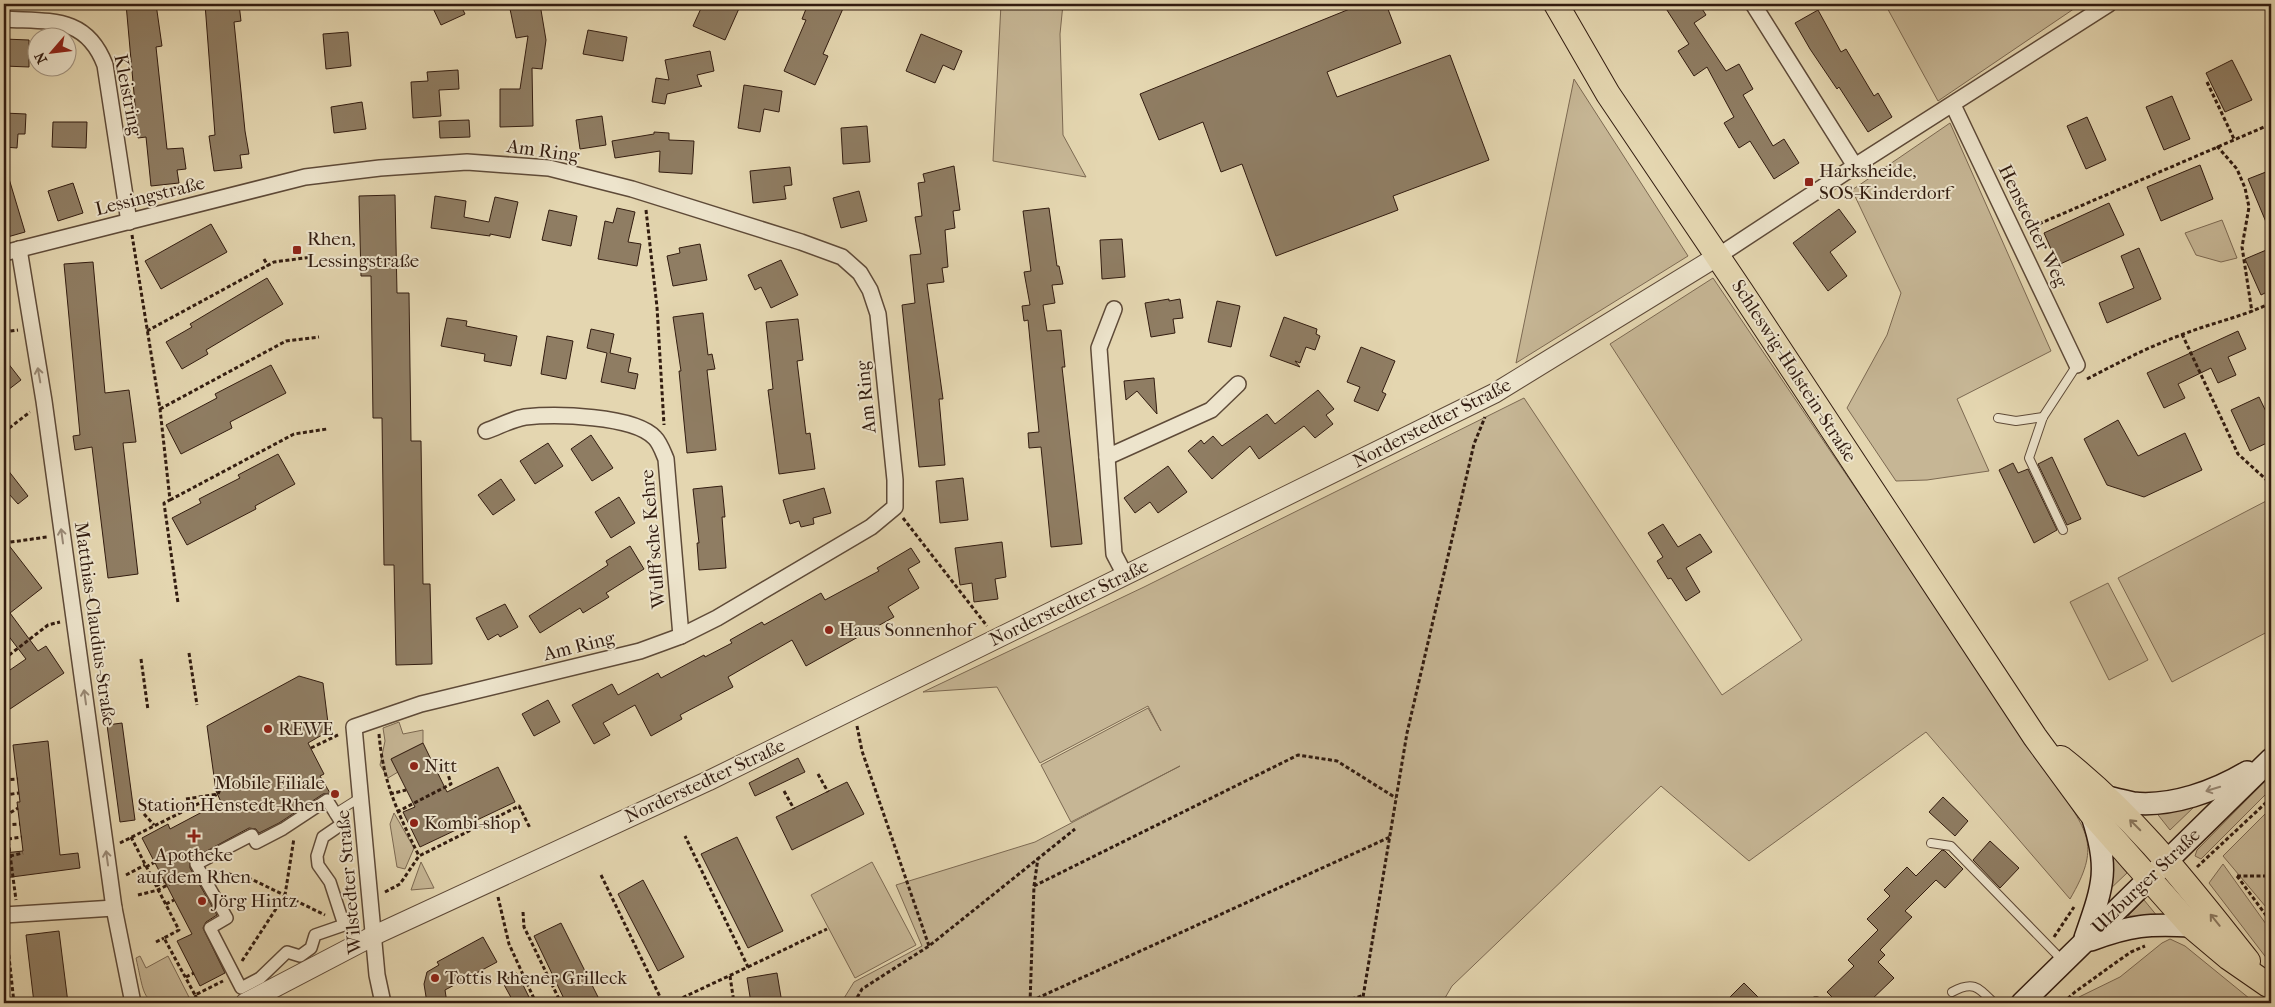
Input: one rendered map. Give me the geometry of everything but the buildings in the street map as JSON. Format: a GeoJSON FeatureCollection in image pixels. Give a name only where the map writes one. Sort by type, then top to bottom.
{"type":"FeatureCollection","features":[{"type":"Feature","properties":{"kind":"main road","name":"Schleswig-Holstein-Straße"},"geometry":{"type":"LineString","coordinates":[[1556,4],[1608,94],[1718,256],[2035,737],[2098,804],[2168,861],[2269,987]]}},
{"type":"Feature","properties":{"kind":"main road"},"geometry":{"type":"LineString","coordinates":[[2083,943],[2099,898],[2104,866],[2098,804],[2163,801],[2188,797],[2222,786],[2271,759]]}},
{"type":"Feature","properties":{"kind":"main road","name":"Ulzburger Straße"},"geometry":{"type":"LineString","coordinates":[[2022,1003],[2150,880],[2271,759]]}},
{"type":"Feature","properties":{"kind":"main road","name":"Schleswig-Holstein-Straße"},"geometry":{"type":"LineString","coordinates":[[2098,804],[2150,880],[2190,926],[2269,987]]}},
{"type":"Feature","properties":{"kind":"main road"},"geometry":{"type":"LineString","coordinates":[[2083,943],[2119,930],[2141,926],[2190,926]]}},
{"type":"Feature","properties":{"kind":"street"},"geometry":{"type":"LineString","coordinates":[[1753,4],[1855,166]]}},
{"type":"Feature","properties":{"kind":"street"},"geometry":{"type":"LineString","coordinates":[[1718,256],[2109,4]]}},
{"type":"Feature","properties":{"kind":"street","name":"Kleistring"},"geometry":{"type":"LineString","coordinates":[[4,19],[60,23],[74,26],[98,48],[105,65],[129,222]]}},
{"type":"Feature","properties":{"kind":"street","name":"Henstedter Weg"},"geometry":{"type":"LineString","coordinates":[[1953,105],[2077,365]]}},
{"type":"Feature","properties":{"kind":"street","name":"Am Ring"},"geometry":{"type":"LineString","coordinates":[[305,177],[380,168],[467,162],[549,168],[645,194],[801,242],[842,257],[860,273],[870,290],[878,314],[895,480],[895,507],[871,527],[717,618],[681,636],[640,651],[422,704],[354,727]]}},
{"type":"Feature","properties":{"kind":"street","name":"Lessingstraße"},"geometry":{"type":"LineString","coordinates":[[11,251],[305,177]]}},
{"type":"Feature","properties":{"kind":"street","name":"Matthias-Claudius-Straße"},"geometry":{"type":"LineString","coordinates":[[11,251],[44,401],[114,907],[133,1003]]}},
{"type":"Feature","properties":{"kind":"street","name":"Norderstedter Straße"},"geometry":{"type":"LineString","coordinates":[[244,1003],[264,985],[375,936],[708,781],[1495,393],[1718,256]]}},
{"type":"Feature","properties":{"kind":"street"},"geometry":{"type":"LineString","coordinates":[[1114,309],[1099,348],[1114,554],[1125,575]]}},
{"type":"Feature","properties":{"kind":"street"},"geometry":{"type":"LineString","coordinates":[[1107,457],[1210,410],[1238,384]]}},
{"type":"Feature","properties":{"kind":"street","name":"Wulff'sche Kehre"},"geometry":{"type":"LineString","coordinates":[[486,431],[524,417],[576,416],[619,421],[642,429],[655,438],[666,458],[681,636]]}},
{"type":"Feature","properties":{"kind":"street","name":"Wilstedter Straße"},"geometry":{"type":"LineString","coordinates":[[354,727],[375,936],[377,975],[383,1003]]}},
{"type":"Feature","properties":{"kind":"street"},"geometry":{"type":"LineString","coordinates":[[327,800],[342,824],[323,837],[317,856],[318,865],[330,882],[344,926],[316,934],[311,948],[300,956],[287,952],[264,985],[241,988],[210,928],[227,918],[199,869],[196,864],[252,835],[256,843],[283,829],[327,800]]}},
{"type":"Feature","properties":{"kind":"street"},"geometry":{"type":"LineString","coordinates":[[9,915],[114,907]]}},
{"type":"Feature","properties":{"kind":"lane"},"geometry":{"type":"LineString","coordinates":[[2063,530],[2029,458],[2043,417],[2077,365]]}},
{"type":"Feature","properties":{"kind":"lane"},"geometry":{"type":"LineString","coordinates":[[1998,418],[2016,420],[2043,417]]}},
{"type":"Feature","properties":{"kind":"lane"},"geometry":{"type":"LineString","coordinates":[[334,814],[361,797]]}},
{"type":"Feature","properties":{"kind":"lane"},"geometry":{"type":"LineString","coordinates":[[1931,843],[1951,846],[2064,962]]}},
{"type":"Feature","properties":{"kind":"lane"},"geometry":{"type":"LineString","coordinates":[[1952,992],[1962,986],[1971,985],[1979,988],[1994,1003]]}},
{"type":"Feature","properties":{"kind":"path"},"geometry":{"type":"LineString","coordinates":[[2206,82],[2234,139]]}},
{"type":"Feature","properties":{"kind":"path"},"geometry":{"type":"LineString","coordinates":[[2015,234],[2271,124]]}},
{"type":"Feature","properties":{"kind":"path"},"geometry":{"type":"LineString","coordinates":[[2217,146],[2236,169],[2244,188],[2248,207],[2242,247],[2252,312]]}},
{"type":"Feature","properties":{"kind":"path"},"geometry":{"type":"LineString","coordinates":[[645,194],[657,307],[666,458]]}},
{"type":"Feature","properties":{"kind":"path"},"geometry":{"type":"LineString","coordinates":[[129,222],[160,410],[170,500]]}},
{"type":"Feature","properties":{"kind":"path"},"geometry":{"type":"LineString","coordinates":[[147,331],[274,262],[312,257]]}},
{"type":"Feature","properties":{"kind":"path"},"geometry":{"type":"LineString","coordinates":[[264,259],[268,266]]}},
{"type":"Feature","properties":{"kind":"path"},"geometry":{"type":"LineString","coordinates":[[2084,380],[2132,355],[2182,334],[2252,312],[2271,303]]}},
{"type":"Feature","properties":{"kind":"path"},"geometry":{"type":"LineString","coordinates":[[2182,334],[2238,454],[2271,484]]}},
{"type":"Feature","properties":{"kind":"path"},"geometry":{"type":"LineString","coordinates":[[160,410],[286,341],[319,337]]}},
{"type":"Feature","properties":{"kind":"path"},"geometry":{"type":"LineString","coordinates":[[1362,1003],[1407,733],[1474,444],[1495,393]]}},
{"type":"Feature","properties":{"kind":"path"},"geometry":{"type":"LineString","coordinates":[[4,432],[44,401]]}},
{"type":"Feature","properties":{"kind":"path"},"geometry":{"type":"LineString","coordinates":[[178,603],[164,504],[294,434],[327,429]]}},
{"type":"Feature","properties":{"kind":"path"},"geometry":{"type":"LineString","coordinates":[[895,507],[996,638]]}},
{"type":"Feature","properties":{"kind":"path"},"geometry":{"type":"LineString","coordinates":[[4,543],[62,535]]}},
{"type":"Feature","properties":{"kind":"path"},"geometry":{"type":"LineString","coordinates":[[4,659],[48,624],[73,620]]}},
{"type":"Feature","properties":{"kind":"path"},"geometry":{"type":"LineString","coordinates":[[189,653],[197,705]]}},
{"type":"Feature","properties":{"kind":"path"},"geometry":{"type":"LineString","coordinates":[[141,659],[148,710]]}},
{"type":"Feature","properties":{"kind":"path"},"geometry":{"type":"LineString","coordinates":[[853,709],[862,751],[929,946]]}},
{"type":"Feature","properties":{"kind":"path"},"geometry":{"type":"LineString","coordinates":[[377,719],[382,762],[390,794],[419,856]]}},
{"type":"Feature","properties":{"kind":"path"},"geometry":{"type":"LineString","coordinates":[[311,748],[354,727]]}},
{"type":"Feature","properties":{"kind":"path"},"geometry":{"type":"LineString","coordinates":[[1034,886],[1298,755],[1337,761],[1397,798]]}},
{"type":"Feature","properties":{"kind":"path"},"geometry":{"type":"LineString","coordinates":[[397,812],[408,808],[451,784],[444,761]]}},
{"type":"Feature","properties":{"kind":"path"},"geometry":{"type":"LineString","coordinates":[[818,774],[828,792]]}},
{"type":"Feature","properties":{"kind":"path"},"geometry":{"type":"LineString","coordinates":[[106,850],[218,794],[226,776]]}},
{"type":"Feature","properties":{"kind":"path"},"geometry":{"type":"LineString","coordinates":[[4,780],[18,780]]}},
{"type":"Feature","properties":{"kind":"path"},"geometry":{"type":"LineString","coordinates":[[390,794],[406,790]]}},
{"type":"Feature","properties":{"kind":"path"},"geometry":{"type":"LineString","coordinates":[[784,791],[794,809]]}},
{"type":"Feature","properties":{"kind":"path"},"geometry":{"type":"LineString","coordinates":[[4,795],[20,794]]}},
{"type":"Feature","properties":{"kind":"path"},"geometry":{"type":"LineString","coordinates":[[186,799],[218,794]]}},
{"type":"Feature","properties":{"kind":"path"},"geometry":{"type":"LineString","coordinates":[[2197,865],[2271,798]]}},
{"type":"Feature","properties":{"kind":"path"},"geometry":{"type":"LineString","coordinates":[[371,899],[400,884],[419,856],[519,806],[530,828]]}},
{"type":"Feature","properties":{"kind":"path"},"geometry":{"type":"LineString","coordinates":[[5,816],[18,808]]}},
{"type":"Feature","properties":{"kind":"path"},"geometry":{"type":"LineString","coordinates":[[4,809],[10,856],[9,915],[14,1003]]}},
{"type":"Feature","properties":{"kind":"path"},"geometry":{"type":"LineString","coordinates":[[144,814],[154,825]]}},
{"type":"Feature","properties":{"kind":"path"},"geometry":{"type":"LineString","coordinates":[[6,825],[20,824]]}},
{"type":"Feature","properties":{"kind":"path"},"geometry":{"type":"LineString","coordinates":[[854,1003],[862,989],[929,946],[1075,829]]}},
{"type":"Feature","properties":{"kind":"path"},"geometry":{"type":"LineString","coordinates":[[685,836],[748,967]]}},
{"type":"Feature","properties":{"kind":"path"},"geometry":{"type":"LineString","coordinates":[[8,839],[22,837]]}},
{"type":"Feature","properties":{"kind":"path"},"geometry":{"type":"LineString","coordinates":[[1038,858],[1034,886],[1031,1002],[1390,837]]}},
{"type":"Feature","properties":{"kind":"path"},"geometry":{"type":"LineString","coordinates":[[131,838],[157,888]]}},
{"type":"Feature","properties":{"kind":"path"},"geometry":{"type":"LineString","coordinates":[[10,856],[24,853]]}},
{"type":"Feature","properties":{"kind":"path"},"geometry":{"type":"LineString","coordinates":[[111,883],[155,862]]}},
{"type":"Feature","properties":{"kind":"path"},"geometry":{"type":"LineString","coordinates":[[199,869],[247,877],[332,918],[340,914]]}},
{"type":"Feature","properties":{"kind":"path"},"geometry":{"type":"LineString","coordinates":[[2271,871],[2267,876],[2237,876],[2271,922]]}},
{"type":"Feature","properties":{"kind":"path"},"geometry":{"type":"LineString","coordinates":[[601,875],[663,1003]]}},
{"type":"Feature","properties":{"kind":"path"},"geometry":{"type":"LineString","coordinates":[[157,888],[171,878]]}},
{"type":"Feature","properties":{"kind":"path"},"geometry":{"type":"LineString","coordinates":[[494,879],[509,944],[536,1003]]}},
{"type":"Feature","properties":{"kind":"path"},"geometry":{"type":"LineString","coordinates":[[138,895],[174,882]]}},
{"type":"Feature","properties":{"kind":"path"},"geometry":{"type":"LineString","coordinates":[[166,905],[174,900]]}},
{"type":"Feature","properties":{"kind":"path"},"geometry":{"type":"LineString","coordinates":[[523,912],[524,926],[541,958],[558,997]]}},
{"type":"Feature","properties":{"kind":"path"},"geometry":{"type":"LineString","coordinates":[[670,1003],[828,929]]}},
{"type":"Feature","properties":{"kind":"path"},"geometry":{"type":"LineString","coordinates":[[156,942],[164,938]]}},
{"type":"Feature","properties":{"kind":"path"},"geometry":{"type":"LineString","coordinates":[[186,977],[194,973]]}},
{"type":"Feature","properties":{"kind":"path"},"geometry":{"type":"LineString","coordinates":[[730,976],[735,1003],[751,1000]]}},
{"type":"Feature","properties":{"kind":"path"},"geometry":{"type":"LineString","coordinates":[[555,1003],[562,994]]}},
{"type":"Feature","properties":{"kind":"path"},"geometry":{"type":"LineString","coordinates":[[195,995],[199,1003]]}},
{"type":"Feature","properties":{"kind":"path"},"geometry":{"type":"LineString","coordinates":[[1339,1003],[1364,995]]}},
{"type":"Feature","properties":{"kind":"shaded area"},"geometry":{"type":"Polygon","coordinates":[[[1001,4],[1063,4],[1060,34],[1063,135],[1086,177],[993,161],[1001,4]]]}},
{"type":"Feature","properties":{"kind":"shaded area"},"geometry":{"type":"Polygon","coordinates":[[[1885,4],[2081,4],[1938,101],[1885,4]]]}},
{"type":"Feature","properties":{"kind":"shaded area"},"geometry":{"type":"Polygon","coordinates":[[[1574,79],[1688,256],[1516,363],[1574,79]]]}},
{"type":"Feature","properties":{"kind":"shaded area"},"geometry":{"type":"Polygon","coordinates":[[[1950,123],[2051,351],[1957,399],[1989,471],[1927,480],[1896,481],[1847,408],[1887,335],[1901,293],[1852,190],[1950,123]]]}},
{"type":"Feature","properties":{"kind":"shaded area"},"geometry":{"type":"Polygon","coordinates":[[[2222,220],[2237,258],[2221,262],[2196,255],[2185,233],[2222,220]]]}},
{"type":"Feature","properties":{"kind":"shaded area"},"geometry":{"type":"Polygon","coordinates":[[[1713,278],[2077,816],[2087,840],[2088,852],[2080,881],[2070,899],[1926,732],[1749,861],[1661,786],[1452,986],[1442,1003],[841,1003],[854,982],[922,946],[896,885],[1035,842],[1180,766],[1071,822],[1041,765],[1148,708],[1161,731],[1148,706],[1040,763],[997,687],[923,692],[1144,587],[1524,398],[1722,695],[1802,640],[1610,344],[1713,278]]]}},
{"type":"Feature","properties":{"kind":"shaded area"},"geometry":{"type":"Polygon","coordinates":[[[2270,499],[2271,630],[2172,682],[2118,578],[2270,499]]]}},
{"type":"Feature","properties":{"kind":"shaded area"},"geometry":{"type":"Polygon","coordinates":[[[2108,583],[2148,660],[2109,680],[2070,602],[2108,583]]]}},
{"type":"Feature","properties":{"kind":"shaded area"},"geometry":{"type":"Polygon","coordinates":[[[399,722],[403,734],[423,730],[423,743],[391,759],[398,772],[388,778],[380,765],[385,741],[383,728],[399,722]]]}},
{"type":"Feature","properties":{"kind":"shaded area"},"geometry":{"type":"Polygon","coordinates":[[[2271,775],[2271,789],[2201,859],[2195,856],[2197,850],[2271,775]]]}},
{"type":"Feature","properties":{"kind":"shaded area"},"geometry":{"type":"Polygon","coordinates":[[[2195,806],[2170,830],[2155,811],[2195,806]]]}},
{"type":"Feature","properties":{"kind":"shaded area"},"geometry":{"type":"Polygon","coordinates":[[[2271,808],[2271,913],[2223,856],[2271,808]]]}},
{"type":"Feature","properties":{"kind":"shaded area"},"geometry":{"type":"Polygon","coordinates":[[[394,813],[414,848],[405,869],[397,867],[390,824],[394,813]]]}},
{"type":"Feature","properties":{"kind":"shaded area"},"geometry":{"type":"Polygon","coordinates":[[[2109,852],[2127,873],[2108,891],[2109,852]]]}},
{"type":"Feature","properties":{"kind":"shaded area"},"geometry":{"type":"Polygon","coordinates":[[[421,862],[434,888],[411,890],[421,862]]]}},
{"type":"Feature","properties":{"kind":"shaded area"},"geometry":{"type":"Polygon","coordinates":[[[872,862],[916,945],[855,978],[811,895],[872,862]]]}},
{"type":"Feature","properties":{"kind":"shaded area"},"geometry":{"type":"Polygon","coordinates":[[[2223,864],[2271,931],[2271,964],[2209,883],[2223,864]]]}},
{"type":"Feature","properties":{"kind":"shaded area"},"geometry":{"type":"Polygon","coordinates":[[[2144,900],[2158,917],[2128,916],[2144,900]]]}},
{"type":"Feature","properties":{"kind":"shaded area"},"geometry":{"type":"Polygon","coordinates":[[[2170,939],[2185,946],[2255,1003],[2073,1003],[2079,997],[2120,977],[2162,943],[2170,939]]]}},
{"type":"Feature","properties":{"kind":"shaded area"},"geometry":{"type":"Polygon","coordinates":[[[140,956],[146,968],[168,956],[192,1003],[163,1003],[149,999],[142,986],[136,958],[140,956]]]}},
{"type":"Feature","properties":{"kind":"place","name":"Harksheide, SOS-Kinderdorf"},"geometry":{"type":"Point","coordinates":[1809,182]}},
{"type":"Feature","properties":{"kind":"place","name":"Rhen, Lessingstraße"},"geometry":{"type":"Point","coordinates":[297,250]}},
{"type":"Feature","properties":{"kind":"place","name":"Haus Sonnenhof"},"geometry":{"type":"Point","coordinates":[829,630]}},
{"type":"Feature","properties":{"kind":"place","name":"REWE"},"geometry":{"type":"Point","coordinates":[268,729]}},
{"type":"Feature","properties":{"kind":"place","name":"Nitt"},"geometry":{"type":"Point","coordinates":[414,766]}},
{"type":"Feature","properties":{"kind":"place","name":"Mobile Filiale Station Henstedt-Rhen"},"geometry":{"type":"Point","coordinates":[335,794]}},
{"type":"Feature","properties":{"kind":"place","name":"Kombi-shop"},"geometry":{"type":"Point","coordinates":[414,823]}},
{"type":"Feature","properties":{"kind":"place","name":"Apotheke auf dem Rhen"},"geometry":{"type":"Point","coordinates":[194,836]}},
{"type":"Feature","properties":{"kind":"place","name":"Jörg Hintz"},"geometry":{"type":"Point","coordinates":[202,901]}},
{"type":"Feature","properties":{"kind":"place","name":"Tottis Rhener Grilleck"},"geometry":{"type":"Point","coordinates":[435,978]}}]}
